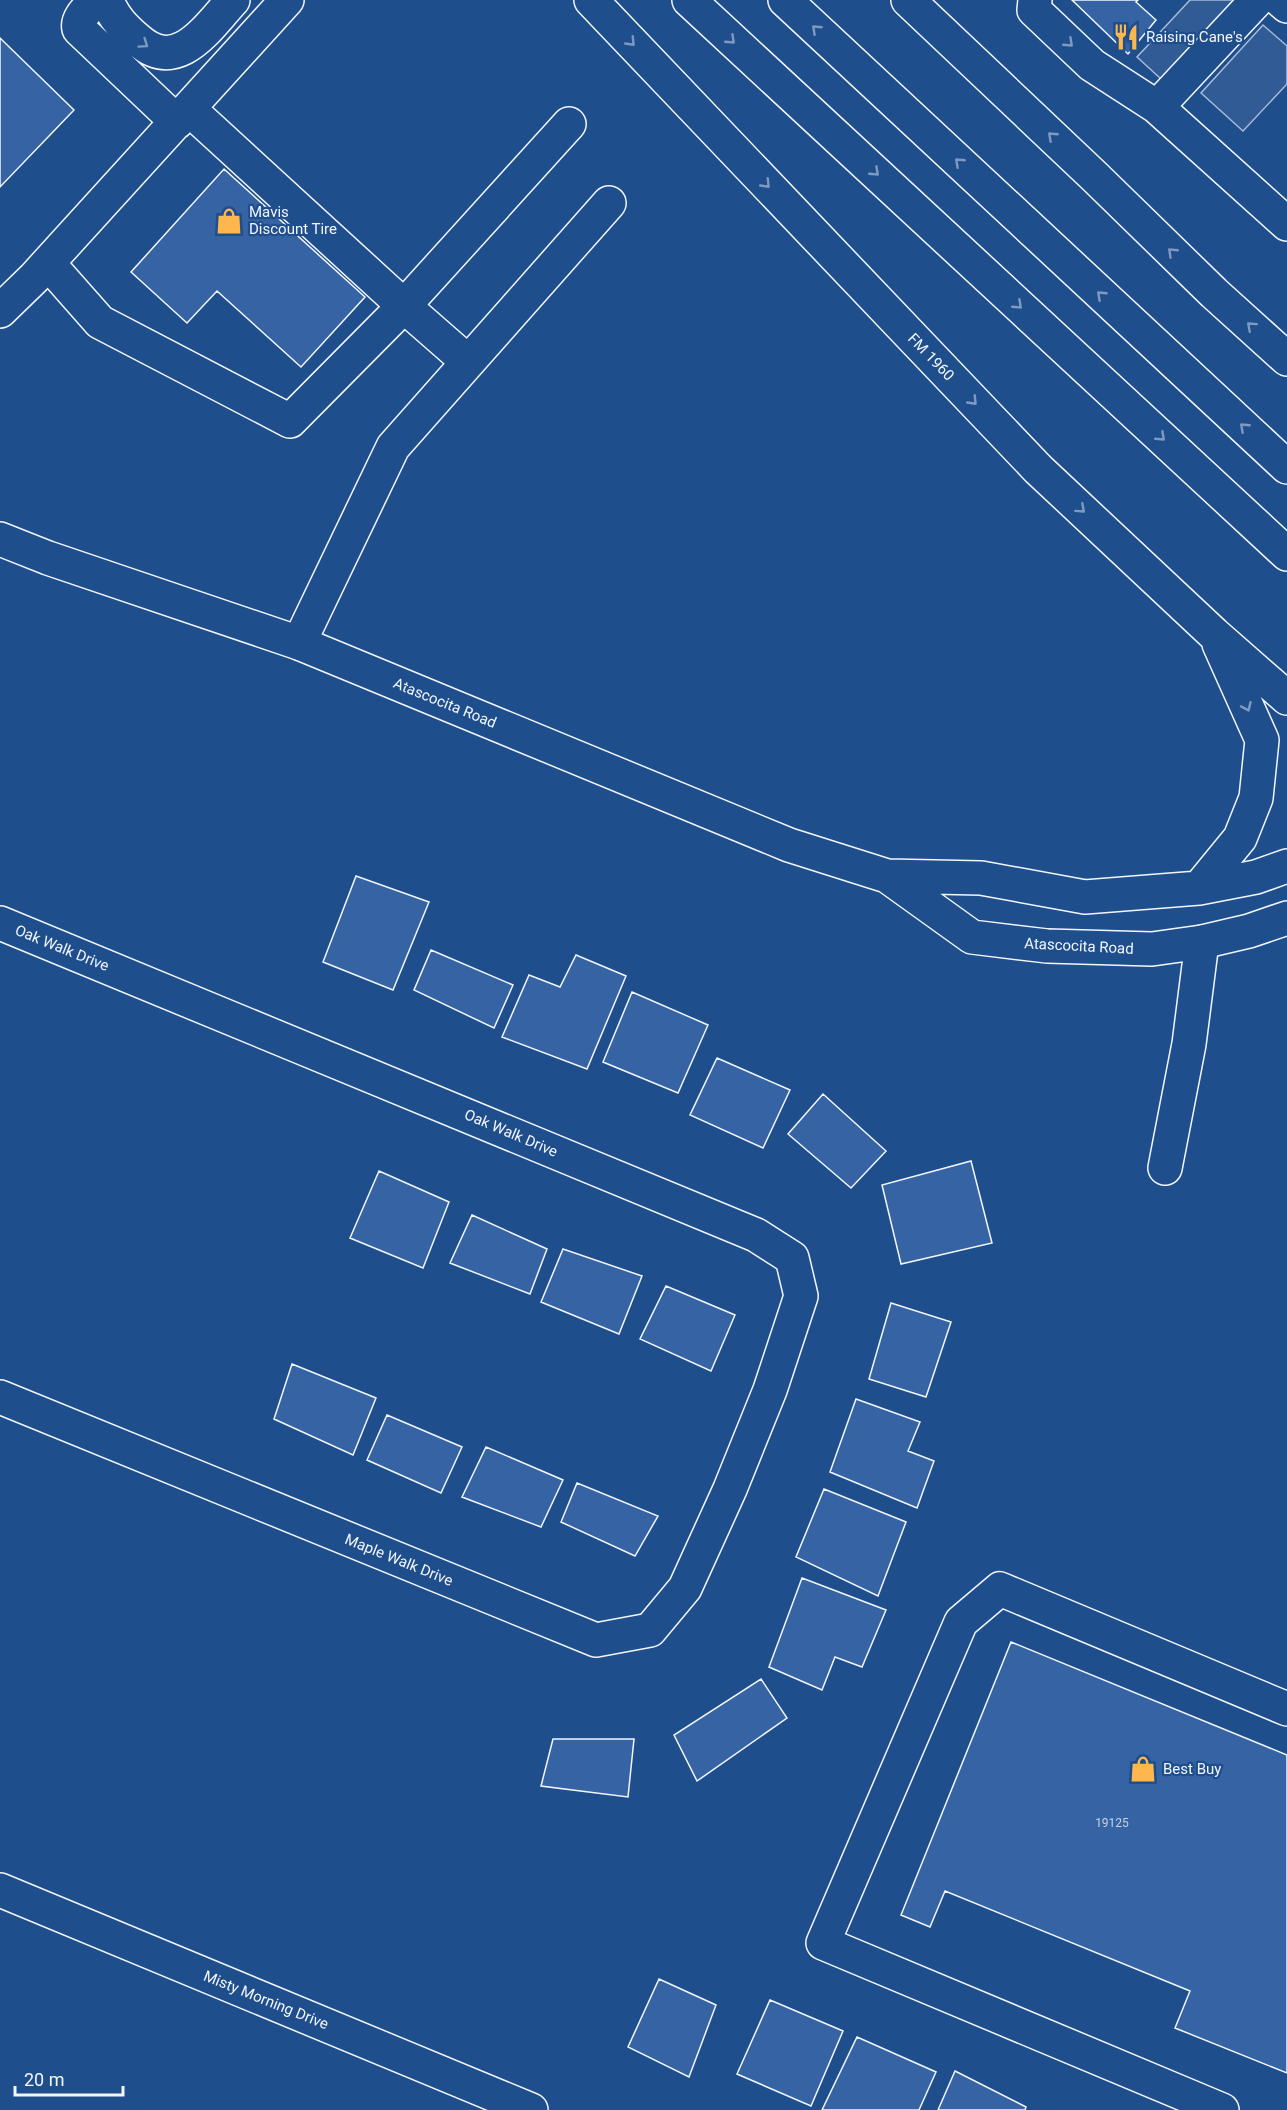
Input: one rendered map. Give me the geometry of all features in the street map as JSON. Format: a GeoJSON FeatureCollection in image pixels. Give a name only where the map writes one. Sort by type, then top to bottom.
{"type":"FeatureCollection","features":[{"type":"Feature","properties":{"kind":"main road"},"geometry":{"type":"LineString","coordinates":[[233,0],[197,39],[182,51],[164,54],[147,48],[118,21],[95,6],[77,24],[79,29],[183,115],[468,362]]}},
{"type":"Feature","properties":{"kind":"main road"},"geometry":{"type":"LineString","coordinates":[[0,311],[48,263],[287,0]]}},
{"type":"Feature","properties":{"kind":"main road","name":"FM 1960"},"geometry":{"type":"LineString","coordinates":[[591,0],[1038,469],[1214,634],[1287,698]]}},
{"type":"Feature","properties":{"kind":"main road"},"geometry":{"type":"LineString","coordinates":[[688,0],[1287,554]]}},
{"type":"Feature","properties":{"kind":"main road"},"geometry":{"type":"LineString","coordinates":[[784,0],[1287,467]]}},
{"type":"Feature","properties":{"kind":"main road"},"geometry":{"type":"LineString","coordinates":[[908,0],[1214,293],[1287,359]]}},
{"type":"Feature","properties":{"kind":"main road"},"geometry":{"type":"LineString","coordinates":[[1035,0],[1034,10],[1092,65],[1157,107],[1287,224]]}},
{"type":"Feature","properties":{"kind":"main road"},"geometry":{"type":"LineString","coordinates":[[1157,107],[1257,0]]}},
{"type":"Feature","properties":{"kind":"main road"},"geometry":{"type":"LineString","coordinates":[[1280,0],[1287,6]]}},
{"type":"Feature","properties":{"kind":"main road"},"geometry":{"type":"LineString","coordinates":[[48,263],[100,321],[290,421],[404,306],[569,124]]}},
{"type":"Feature","properties":{"kind":"main road"},"geometry":{"type":"LineString","coordinates":[[299,643],[393,447],[609,203]]}},
{"type":"Feature","properties":{"kind":"main road","name":"Atascocita Road"},"geometry":{"type":"LineString","coordinates":[[0,539],[48,558],[299,643],[789,845],[887,876],[981,878],[1085,897],[1199,888],[1256,877],[1287,866]]}},
{"type":"Feature","properties":{"kind":"main road"},"geometry":{"type":"LineString","coordinates":[[1199,888],[1240,838],[1256,798],[1262,740],[1214,634]]}},
{"type":"Feature","properties":{"kind":"main road","name":"Atascocita Road"},"geometry":{"type":"LineString","coordinates":[[887,876],[972,937],[1072,948],[1152,949],[1202,942],[1250,931],[1287,918]]}},
{"type":"Feature","properties":{"kind":"main road","name":"Oak Walk Drive"},"geometry":{"type":"LineString","coordinates":[[0,923],[756,1235],[792,1258],[801,1296],[770,1390],[730,1489]]}},
{"type":"Feature","properties":{"kind":"main road"},"geometry":{"type":"LineString","coordinates":[[1165,1168],[1189,1044],[1202,942]]}},
{"type":"Feature","properties":{"kind":"main road","name":"Maple Walk Drive"},"geometry":{"type":"LineString","coordinates":[[0,1396],[596,1640],[650,1630],[685,1588],[730,1489]]}},
{"type":"Feature","properties":{"kind":"main road"},"geometry":{"type":"LineString","coordinates":[[1222,2110],[823,1943],[961,1622],[1000,1589],[1287,1709]]}},
{"type":"Feature","properties":{"kind":"main road","name":"Misty Morning Drive"},"geometry":{"type":"LineString","coordinates":[[0,1890],[531,2110]]}},
{"type":"Feature","properties":{"kind":"shaded area"},"geometry":{"type":"Polygon","coordinates":[[[1190,0],[1234,0],[1161,79],[1137,57],[1190,0]]]}},
{"type":"Feature","properties":{"kind":"shaded area"},"geometry":{"type":"Polygon","coordinates":[[[1263,25],[1287,46],[1287,84],[1243,131],[1201,93],[1263,25]]]}},
{"type":"Feature","properties":{"kind":"building","name":"Raising Cane's"},"geometry":{"type":"Polygon","coordinates":[[[1072,0],[1138,0],[1136,2],[1156,20],[1128,54],[1072,0]]]}},
{"type":"Feature","properties":{"kind":"building"},"geometry":{"type":"Polygon","coordinates":[[[0,38],[74,110],[0,187],[0,38]]]}},
{"type":"Feature","properties":{"kind":"building","name":"Mavis Discount Tire"},"geometry":{"type":"Polygon","coordinates":[[[224,169],[365,297],[301,367],[217,291],[187,323],[131,272],[224,169]]]}},
{"type":"Feature","properties":{"kind":"building"},"geometry":{"type":"Polygon","coordinates":[[[356,876],[429,902],[393,990],[323,962],[356,876]]]}},
{"type":"Feature","properties":{"kind":"building"},"geometry":{"type":"Polygon","coordinates":[[[431,950],[513,985],[494,1028],[414,990],[431,950]]]}},
{"type":"Feature","properties":{"kind":"building"},"geometry":{"type":"Polygon","coordinates":[[[576,955],[626,976],[587,1069],[502,1037],[529,975],[560,987],[576,955]]]}},
{"type":"Feature","properties":{"kind":"building"},"geometry":{"type":"Polygon","coordinates":[[[632,992],[708,1025],[678,1093],[603,1062],[632,992]]]}},
{"type":"Feature","properties":{"kind":"building"},"geometry":{"type":"Polygon","coordinates":[[[717,1058],[790,1090],[763,1148],[690,1115],[717,1058]]]}},
{"type":"Feature","properties":{"kind":"building"},"geometry":{"type":"Polygon","coordinates":[[[823,1094],[886,1151],[851,1188],[788,1134],[823,1094]]]}},
{"type":"Feature","properties":{"kind":"building"},"geometry":{"type":"Polygon","coordinates":[[[971,1161],[992,1243],[901,1264],[882,1185],[971,1161]]]}},
{"type":"Feature","properties":{"kind":"building"},"geometry":{"type":"Polygon","coordinates":[[[379,1171],[449,1202],[423,1268],[350,1238],[379,1171]]]}},
{"type":"Feature","properties":{"kind":"building"},"geometry":{"type":"Polygon","coordinates":[[[472,1215],[547,1249],[530,1294],[450,1263],[472,1215]]]}},
{"type":"Feature","properties":{"kind":"building"},"geometry":{"type":"Polygon","coordinates":[[[563,1249],[642,1276],[619,1334],[541,1302],[563,1249]]]}},
{"type":"Feature","properties":{"kind":"building"},"geometry":{"type":"Polygon","coordinates":[[[666,1286],[735,1315],[711,1371],[640,1339],[666,1286]]]}},
{"type":"Feature","properties":{"kind":"building"},"geometry":{"type":"Polygon","coordinates":[[[891,1303],[951,1322],[926,1397],[869,1379],[891,1303]]]}},
{"type":"Feature","properties":{"kind":"building"},"geometry":{"type":"Polygon","coordinates":[[[292,1364],[376,1398],[353,1455],[274,1419],[292,1364]]]}},
{"type":"Feature","properties":{"kind":"building"},"geometry":{"type":"Polygon","coordinates":[[[856,1399],[920,1422],[908,1451],[934,1461],[917,1508],[830,1472],[856,1399]]]}},
{"type":"Feature","properties":{"kind":"building"},"geometry":{"type":"Polygon","coordinates":[[[387,1415],[462,1447],[441,1493],[367,1460],[387,1415]]]}},
{"type":"Feature","properties":{"kind":"building"},"geometry":{"type":"Polygon","coordinates":[[[486,1447],[563,1480],[541,1527],[462,1497],[486,1447]]]}},
{"type":"Feature","properties":{"kind":"building"},"geometry":{"type":"Polygon","coordinates":[[[577,1483],[658,1516],[635,1556],[561,1522],[577,1483]]]}},
{"type":"Feature","properties":{"kind":"building"},"geometry":{"type":"Polygon","coordinates":[[[824,1489],[906,1522],[878,1596],[796,1557],[824,1489]]]}},
{"type":"Feature","properties":{"kind":"building"},"geometry":{"type":"Polygon","coordinates":[[[802,1578],[886,1610],[862,1667],[835,1657],[822,1690],[769,1667],[802,1578]]]}},
{"type":"Feature","properties":{"kind":"building"},"geometry":{"type":"Polygon","coordinates":[[[1011,1642],[1287,1755],[1287,2073],[1175,2028],[1190,1991],[945,1891],[930,1927],[901,1915],[1011,1642]]]}},
{"type":"Feature","properties":{"kind":"building"},"geometry":{"type":"Polygon","coordinates":[[[761,1679],[787,1718],[697,1781],[674,1735],[761,1679]]]}},
{"type":"Feature","properties":{"kind":"building"},"geometry":{"type":"Polygon","coordinates":[[[553,1739],[634,1739],[628,1797],[541,1786],[553,1739]]]}},
{"type":"Feature","properties":{"kind":"building"},"geometry":{"type":"Polygon","coordinates":[[[659,1979],[716,2005],[689,2077],[628,2047],[659,1979]]]}},
{"type":"Feature","properties":{"kind":"building"},"geometry":{"type":"Polygon","coordinates":[[[770,2000],[843,2031],[811,2106],[737,2074],[770,2000]]]}},
{"type":"Feature","properties":{"kind":"building"},"geometry":{"type":"Polygon","coordinates":[[[857,2037],[936,2072],[919,2110],[822,2110],[857,2037]]]}},
{"type":"Feature","properties":{"kind":"building"},"geometry":{"type":"Polygon","coordinates":[[[955,2071],[1026,2107],[1025,2110],[938,2110],[955,2071]]]}},
{"type":"Feature","properties":{"kind":"place","name":"Raising Cane's"},"geometry":{"type":"Point","coordinates":[1126,37]}},
{"type":"Feature","properties":{"kind":"place","name":"Mavis Discount Tire"},"geometry":{"type":"Point","coordinates":[229,221]}},
{"type":"Feature","properties":{"kind":"place","name":"Best Buy"},"geometry":{"type":"Point","coordinates":[1143,1769]}}]}
